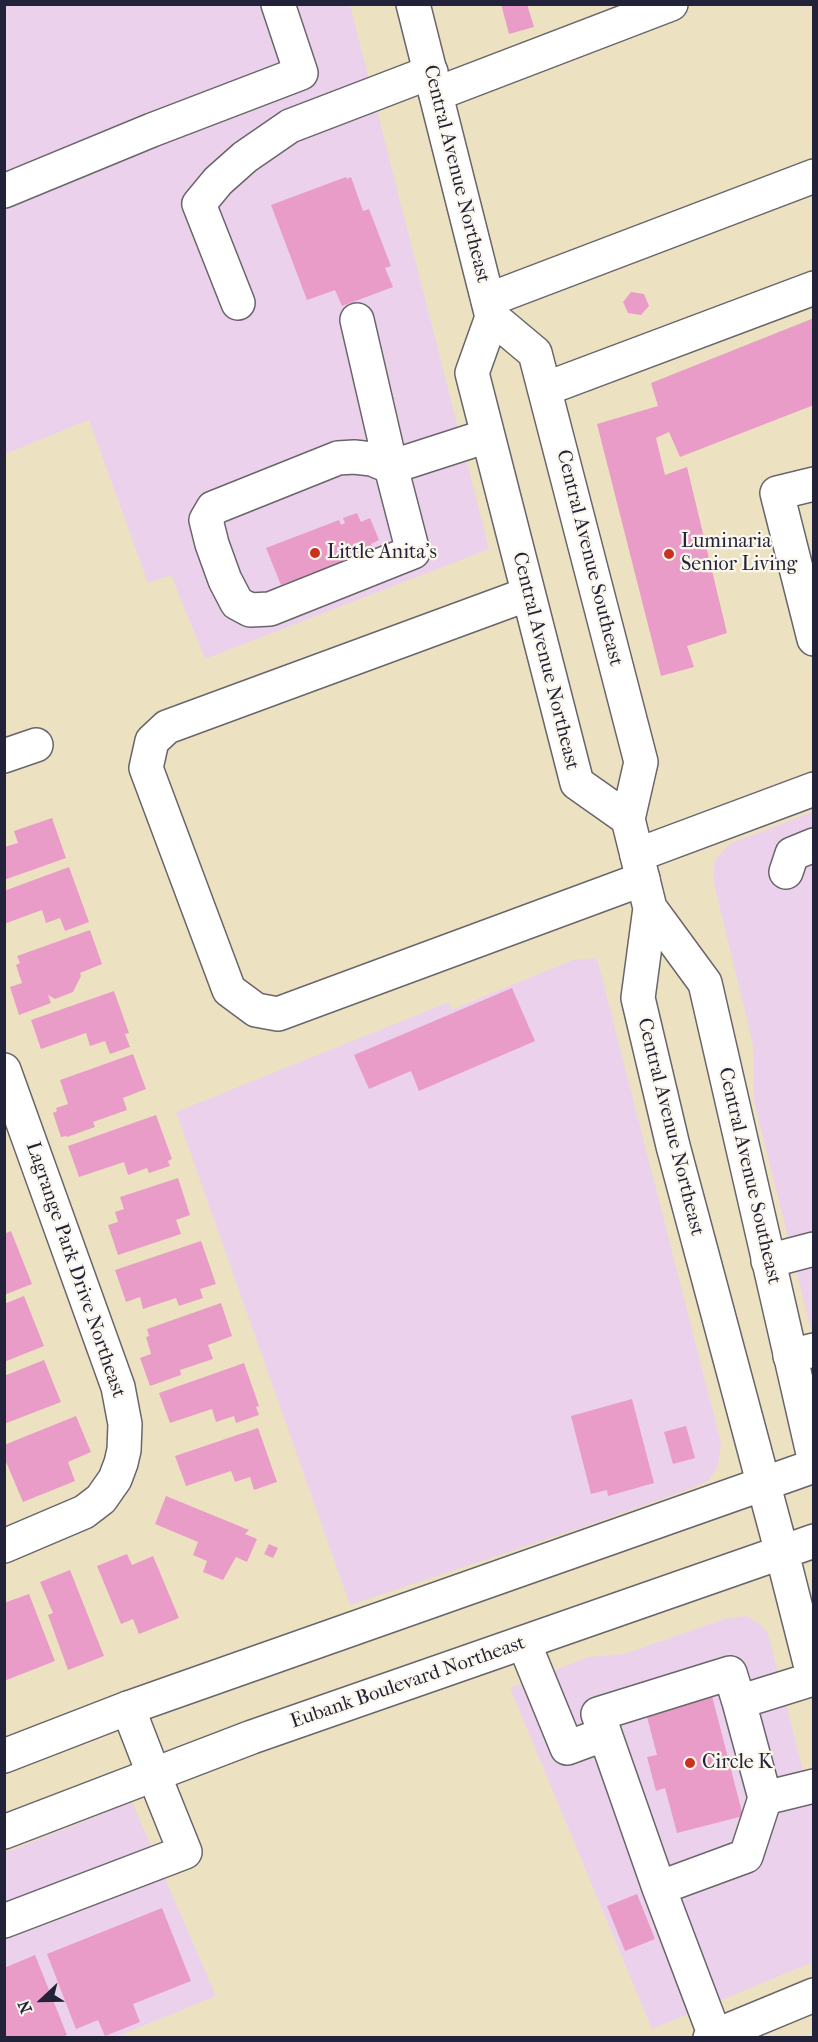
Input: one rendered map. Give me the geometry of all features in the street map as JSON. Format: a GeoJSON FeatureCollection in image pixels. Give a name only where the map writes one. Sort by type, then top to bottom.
{"type":"FeatureCollection","features":[{"type":"Feature","properties":{"kind":"main road"},"geometry":{"type":"LineString","coordinates":[[278,4],[313,117]]}},
{"type":"Feature","properties":{"kind":"main road","name":"Central Avenue Northeast"},"geometry":{"type":"LineString","coordinates":[[413,4],[490,309],[472,373],[487,436],[577,783],[628,819],[643,881],[638,998],[673,1146],[782,1553],[813,1679]]}},
{"type":"Feature","properties":{"kind":"main road"},"geometry":{"type":"LineString","coordinates":[[238,303],[199,204],[218,182],[245,157],[290,126],[313,117],[434,83],[671,4]]}},
{"type":"Feature","properties":{"kind":"main road"},"geometry":{"type":"LineString","coordinates":[[4,191],[152,130],[301,73]]}},
{"type":"Feature","properties":{"kind":"main road"},"geometry":{"type":"LineString","coordinates":[[490,309],[813,176]]}},
{"type":"Feature","properties":{"kind":"main road"},"geometry":{"type":"LineString","coordinates":[[545,390],[813,288]]}},
{"type":"Feature","properties":{"kind":"main road","name":"Central Avenue Southeast"},"geometry":{"type":"LineString","coordinates":[[490,309],[536,353],[641,762],[628,819]]}},
{"type":"Feature","properties":{"kind":"main road"},"geometry":{"type":"LineString","coordinates":[[357,320],[391,467],[414,552],[270,609],[250,610],[237,603],[225,580],[212,544],[206,520],[213,508],[338,459],[354,457],[372,459],[391,467],[487,436]]}},
{"type":"Feature","properties":{"kind":"main road"},"geometry":{"type":"LineString","coordinates":[[813,484],[777,493],[813,639]]}},
{"type":"Feature","properties":{"kind":"main road"},"geometry":{"type":"LineString","coordinates":[[528,594],[167,727],[152,741],[146,768],[229,990],[256,1010],[278,1014],[643,881],[813,789]]}},
{"type":"Feature","properties":{"kind":"main road"},"geometry":{"type":"LineString","coordinates":[[4,756],[36,745]]}},
{"type":"Feature","properties":{"kind":"main road"},"geometry":{"type":"LineString","coordinates":[[786,872],[792,854],[813,845]]}},
{"type":"Feature","properties":{"kind":"main road","name":"Central Avenue Southeast"},"geometry":{"type":"LineString","coordinates":[[643,881],[705,983],[768,1262],[802,1353],[813,1458]]}},
{"type":"Feature","properties":{"kind":"main road","name":"Lagrange Park Drive Northeast"},"geometry":{"type":"LineString","coordinates":[[4,1070],[123,1406],[125,1438],[118,1473],[101,1498],[84,1512],[4,1546]]}},
{"type":"Feature","properties":{"kind":"main road"},"geometry":{"type":"LineString","coordinates":[[768,1262],[813,1249]]}},
{"type":"Feature","properties":{"kind":"main road"},"geometry":{"type":"LineString","coordinates":[[4,1756],[128,1708],[813,1466]]}},
{"type":"Feature","properties":{"kind":"main road","name":"Eubank Boulevard Northeast"},"geometry":{"type":"LineString","coordinates":[[4,1832],[252,1737],[813,1541]]}},
{"type":"Feature","properties":{"kind":"main road"},"geometry":{"type":"LineString","coordinates":[[524,1642],[567,1748],[605,1734]]}},
{"type":"Feature","properties":{"kind":"main road"},"geometry":{"type":"LineString","coordinates":[[659,1888],[746,1856],[765,1798],[729,1673],[598,1714],[659,1888],[712,2037],[813,1995]]}},
{"type":"Feature","properties":{"kind":"main road"},"geometry":{"type":"LineString","coordinates":[[739,1702],[813,1679]]}},
{"type":"Feature","properties":{"kind":"main road"},"geometry":{"type":"LineString","coordinates":[[4,1921],[185,1852],[128,1708]]}},
{"type":"Feature","properties":{"kind":"main road"},"geometry":{"type":"LineString","coordinates":[[765,1798],[813,1786]]}},
{"type":"Feature","properties":{"kind":"shaded area"},"geometry":{"type":"Polygon","coordinates":[[[5,5],[350,5],[489,549],[205,659],[171,575],[148,583],[89,420],[5,454],[5,5]]]}},
{"type":"Feature","properties":{"kind":"shaded area"},"geometry":{"type":"Polygon","coordinates":[[[813,812],[813,1338],[754,1101],[753,1045],[713,879],[715,860],[729,844],[813,812]]]}},
{"type":"Feature","properties":{"kind":"shaded area"},"geometry":{"type":"Polygon","coordinates":[[[597,958],[721,1443],[718,1466],[709,1480],[690,1489],[350,1605],[176,1112],[449,1002],[451,1010],[573,960],[597,958]]]}},
{"type":"Feature","properties":{"kind":"shaded area"},"geometry":{"type":"Polygon","coordinates":[[[747,1616],[760,1624],[767,1632],[813,1811],[813,1962],[652,2029],[510,1688],[588,1657],[624,1654],[727,1618],[747,1616]]]}},
{"type":"Feature","properties":{"kind":"shaded area"},"geometry":{"type":"Polygon","coordinates":[[[132,1802],[216,1996],[116,2037],[5,2038],[5,1853],[132,1802]]]}},
{"type":"Feature","properties":{"kind":"building"},"geometry":{"type":"Polygon","coordinates":[[[501,4],[527,4],[534,27],[509,34],[501,4]]]}},
{"type":"Feature","properties":{"kind":"building"},"geometry":{"type":"Polygon","coordinates":[[[346,177],[347,179],[351,177],[363,211],[369,209],[391,266],[385,268],[393,287],[342,306],[335,290],[307,300],[271,205],[346,177]]]}},
{"type":"Feature","properties":{"kind":"building"},"geometry":{"type":"Polygon","coordinates":[[[631,292],[644,294],[649,306],[641,315],[628,313],[623,302],[631,292]]]}},
{"type":"Feature","properties":{"kind":"building","name":"Luminaria Senior Living"},"geometry":{"type":"Polygon","coordinates":[[[814,318],[814,405],[680,457],[669,432],[656,438],[665,475],[687,467],[727,633],[687,646],[694,667],[661,676],[597,424],[658,406],[651,383],[814,318]]]}},
{"type":"Feature","properties":{"kind":"building","name":"Little Anita's"},"geometry":{"type":"Polygon","coordinates":[[[357,513],[361,522],[370,518],[379,540],[371,544],[373,549],[349,558],[351,564],[325,574],[323,569],[281,585],[266,548],[339,520],[341,525],[345,523],[343,518],[357,513]]]}},
{"type":"Feature","properties":{"kind":"building"},"geometry":{"type":"Polygon","coordinates":[[[52,818],[66,858],[4,880],[4,847],[18,843],[14,831],[52,818]]]}},
{"type":"Feature","properties":{"kind":"building"},"geometry":{"type":"Polygon","coordinates":[[[69,867],[89,922],[65,931],[60,918],[46,923],[42,910],[4,924],[4,891],[69,867]]]}},
{"type":"Feature","properties":{"kind":"building"},"geometry":{"type":"Polygon","coordinates":[[[90,930],[102,964],[80,973],[81,976],[73,992],[55,999],[48,995],[51,1003],[19,1015],[10,987],[22,983],[16,965],[20,963],[17,956],[90,930]]]}},
{"type":"Feature","properties":{"kind":"building"},"geometry":{"type":"Polygon","coordinates":[[[512,988],[535,1041],[419,1091],[411,1071],[369,1089],[354,1055],[512,988]]]}},
{"type":"Feature","properties":{"kind":"building"},"geometry":{"type":"Polygon","coordinates":[[[114,991],[129,1033],[125,1034],[130,1047],[110,1054],[105,1041],[90,1046],[86,1033],[41,1049],[31,1020],[114,991]]]}},
{"type":"Feature","properties":{"kind":"building"},"geometry":{"type":"Polygon","coordinates":[[[133,1054],[146,1089],[123,1098],[127,1110],[93,1122],[95,1127],[61,1137],[53,1113],[57,1111],[56,1108],[68,1104],[60,1080],[133,1054]]]}},
{"type":"Feature","properties":{"kind":"building"},"geometry":{"type":"Polygon","coordinates":[[[156,1115],[172,1159],[168,1161],[170,1166],[149,1173],[147,1168],[128,1175],[124,1162],[79,1177],[68,1146],[156,1115]]]}},
{"type":"Feature","properties":{"kind":"building"},"geometry":{"type":"Polygon","coordinates":[[[178,1178],[190,1215],[176,1220],[181,1234],[118,1255],[108,1225],[118,1222],[115,1212],[124,1209],[120,1197],[178,1178]]]}},
{"type":"Feature","properties":{"kind":"building"},"geometry":{"type":"Polygon","coordinates":[[[11,1231],[32,1284],[4,1295],[4,1234],[11,1231]]]}},
{"type":"Feature","properties":{"kind":"building"},"geometry":{"type":"Polygon","coordinates":[[[201,1241],[216,1284],[200,1289],[203,1298],[179,1306],[176,1298],[143,1309],[140,1297],[126,1302],[115,1270],[201,1241]]]}},
{"type":"Feature","properties":{"kind":"building"},"geometry":{"type":"Polygon","coordinates":[[[24,1296],[44,1346],[4,1362],[4,1304],[24,1296]]]}},
{"type":"Feature","properties":{"kind":"building"},"geometry":{"type":"Polygon","coordinates":[[[221,1303],[232,1336],[208,1345],[213,1359],[180,1370],[181,1375],[150,1386],[140,1358],[151,1354],[146,1337],[149,1336],[147,1329],[221,1303]]]}},
{"type":"Feature","properties":{"kind":"building"},"geometry":{"type":"Polygon","coordinates":[[[44,1360],[61,1402],[4,1424],[4,1376],[44,1360]]]}},
{"type":"Feature","properties":{"kind":"building"},"geometry":{"type":"Polygon","coordinates":[[[244,1363],[259,1406],[256,1407],[259,1415],[236,1423],[234,1416],[216,1422],[212,1409],[170,1423],[159,1393],[244,1363]]]}},
{"type":"Feature","properties":{"kind":"building"},"geometry":{"type":"Polygon","coordinates":[[[632,1399],[654,1483],[608,1496],[607,1490],[591,1494],[571,1416],[632,1399]]]}},
{"type":"Feature","properties":{"kind":"building"},"geometry":{"type":"Polygon","coordinates":[[[76,1416],[91,1452],[68,1462],[75,1481],[23,1502],[4,1457],[4,1445],[76,1416]]]}},
{"type":"Feature","properties":{"kind":"building"},"geometry":{"type":"Polygon","coordinates":[[[686,1426],[695,1458],[673,1464],[664,1432],[686,1426]]]}},
{"type":"Feature","properties":{"kind":"building"},"geometry":{"type":"Polygon","coordinates":[[[258,1428],[277,1482],[254,1490],[250,1477],[235,1482],[231,1471],[186,1486],[175,1456],[258,1428]]]}},
{"type":"Feature","properties":{"kind":"building"},"geometry":{"type":"Polygon","coordinates":[[[166,1496],[249,1530],[245,1534],[257,1539],[247,1562],[236,1557],[223,1580],[203,1572],[207,1561],[193,1555],[198,1542],[155,1524],[166,1496]]]}},
{"type":"Feature","properties":{"kind":"building"},"geometry":{"type":"Polygon","coordinates":[[[269,1544],[278,1548],[273,1558],[264,1554],[269,1544]]]}},
{"type":"Feature","properties":{"kind":"building"},"geometry":{"type":"Polygon","coordinates":[[[127,1554],[132,1565],[153,1556],[179,1618],[139,1634],[133,1619],[121,1624],[97,1566],[127,1554]]]}},
{"type":"Feature","properties":{"kind":"building"},"geometry":{"type":"Polygon","coordinates":[[[70,1570],[104,1656],[68,1670],[48,1615],[53,1613],[40,1582],[70,1570]]]}},
{"type":"Feature","properties":{"kind":"building"},"geometry":{"type":"Polygon","coordinates":[[[29,1594],[55,1661],[4,1681],[4,1603],[29,1594]]]}},
{"type":"Feature","properties":{"kind":"building"},"geometry":{"type":"Polygon","coordinates":[[[711,1692],[743,1816],[677,1833],[665,1788],[656,1791],[647,1757],[657,1755],[645,1709],[711,1692]]]}},
{"type":"Feature","properties":{"kind":"building"},"geometry":{"type":"Polygon","coordinates":[[[637,1894],[655,1939],[625,1951],[607,1906],[637,1894]]]}},
{"type":"Feature","properties":{"kind":"building"},"geometry":{"type":"Polygon","coordinates":[[[162,1908],[191,1981],[133,2004],[140,2022],[105,2036],[98,2020],[76,2029],[47,1954],[162,1908]]]}},
{"type":"Feature","properties":{"kind":"building"},"geometry":{"type":"Polygon","coordinates":[[[35,1955],[67,2035],[60,2038],[4,2038],[4,1968],[35,1955]]]}},
{"type":"Feature","properties":{"kind":"place","name":"Little Anita's"},"geometry":{"type":"Point","coordinates":[315,553]}},
{"type":"Feature","properties":{"kind":"place","name":"Luminaria Senior Living"},"geometry":{"type":"Point","coordinates":[669,554]}},
{"type":"Feature","properties":{"kind":"place","name":"Circle K"},"geometry":{"type":"Point","coordinates":[690,1763]}}]}
